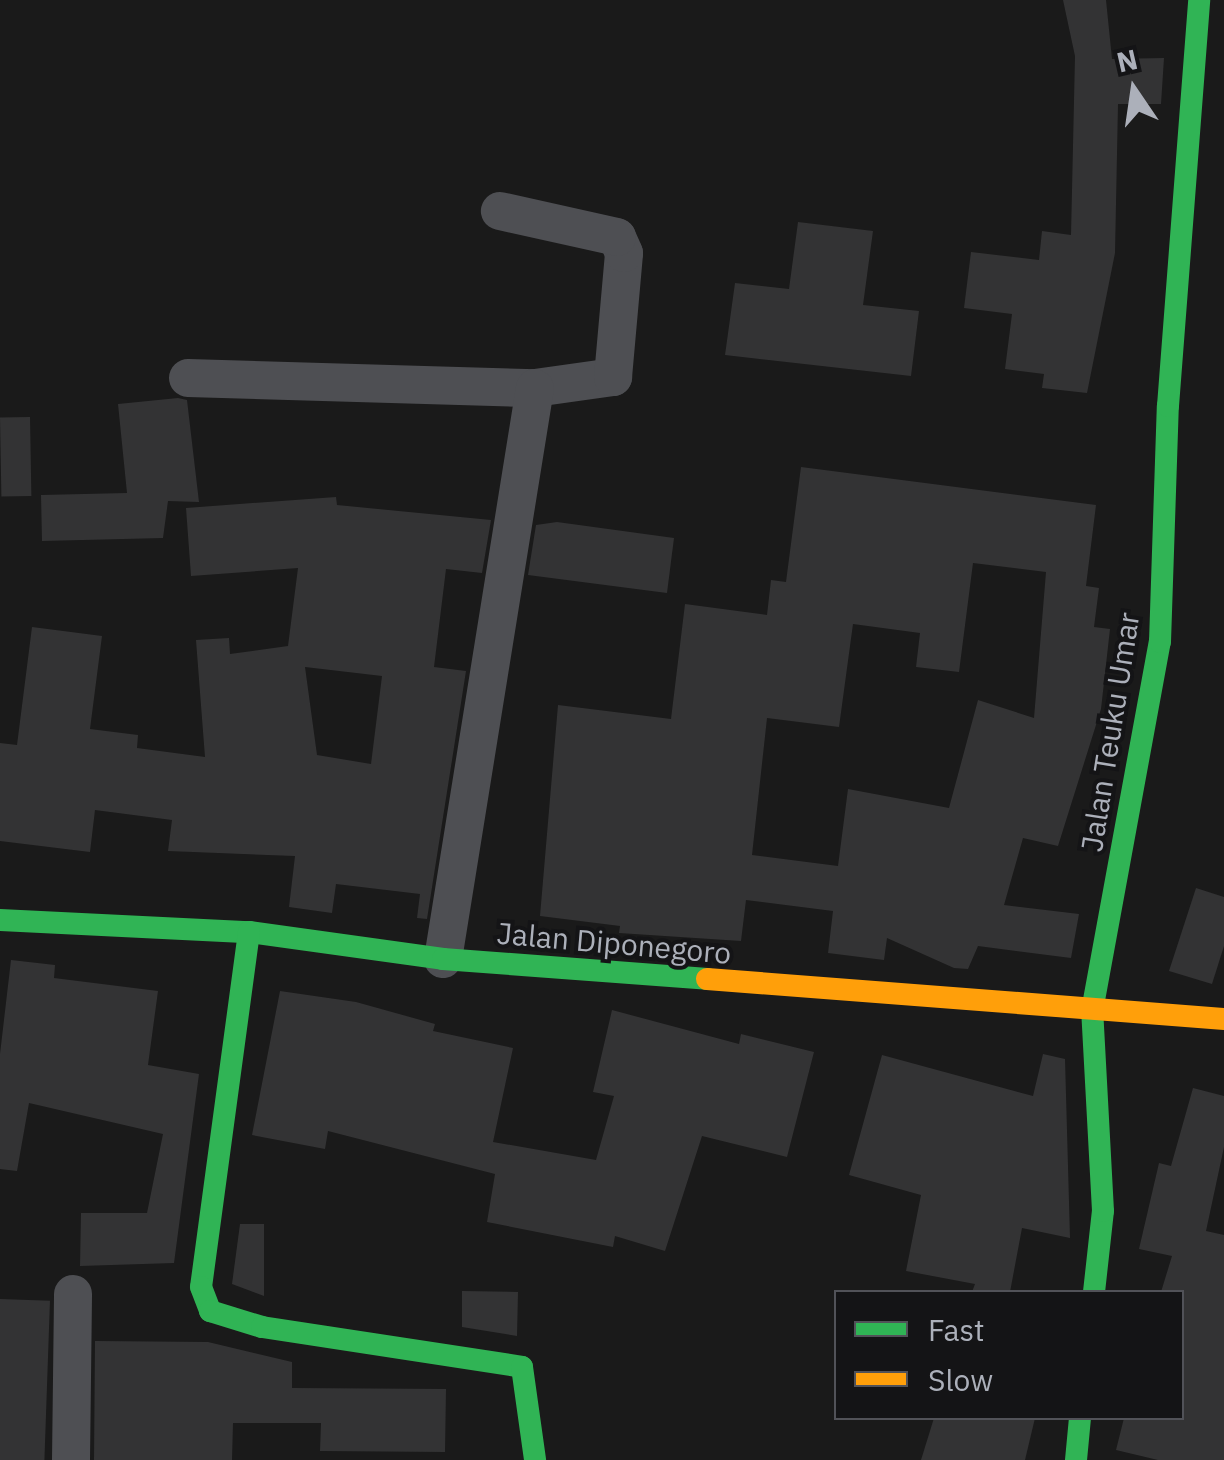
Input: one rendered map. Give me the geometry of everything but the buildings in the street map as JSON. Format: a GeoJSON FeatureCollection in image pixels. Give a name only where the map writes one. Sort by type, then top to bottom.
{"type":"FeatureCollection","features":[{"type":"Feature","properties":{"kind":"street","name":"Jalan Teuku Umar"},"geometry":{"type":"LineString","coordinates":[[1094,1290],[1102,1210],[1092,1010],[1160,642],[1168,406],[1200,0]]}},
{"type":"Feature","properties":{"kind":"street"},"geometry":{"type":"LineString","coordinates":[[188,378],[535,388],[613,377],[624,252],[617,237],[598,228],[500,212]]}},
{"type":"Feature","properties":{"kind":"street"},"geometry":{"type":"LineString","coordinates":[[443,959],[535,388]]}},
{"type":"Feature","properties":{"kind":"street","name":"Jalan Diponegoro"},"geometry":{"type":"LineString","coordinates":[[0,920],[249,932],[443,959],[1224,1019]]}},
{"type":"Feature","properties":{"kind":"street"},"geometry":{"type":"LineString","coordinates":[[249,932],[200,1287],[210,1311],[262,1327],[522,1367],[535,1460]]}},
{"type":"Feature","properties":{"kind":"street"},"geometry":{"type":"LineString","coordinates":[[70,1460],[73,1294]]}},
{"type":"Feature","properties":{"kind":"street"},"geometry":{"type":"LineString","coordinates":[[1076,1460],[1080,1420]]}},
{"type":"Feature","properties":{"kind":"traffic: fast"},"geometry":{"type":"LineString","coordinates":[[1094,1290],[1103,1211],[1092,1011],[1160,642],[1168,406],[1199,0]]}},
{"type":"Feature","properties":{"kind":"traffic: fast"},"geometry":{"type":"LineString","coordinates":[[0,920],[249,932],[443,959],[707,979]]}},
{"type":"Feature","properties":{"kind":"traffic: fast"},"geometry":{"type":"LineString","coordinates":[[249,932],[201,1287],[210,1311],[262,1327],[522,1367],[535,1460]]}},
{"type":"Feature","properties":{"kind":"traffic: fast"},"geometry":{"type":"LineString","coordinates":[[1076,1460],[1080,1420]]}},
{"type":"Feature","properties":{"kind":"traffic: slow"},"geometry":{"type":"LineString","coordinates":[[707,979],[1224,1019]]}}]}
